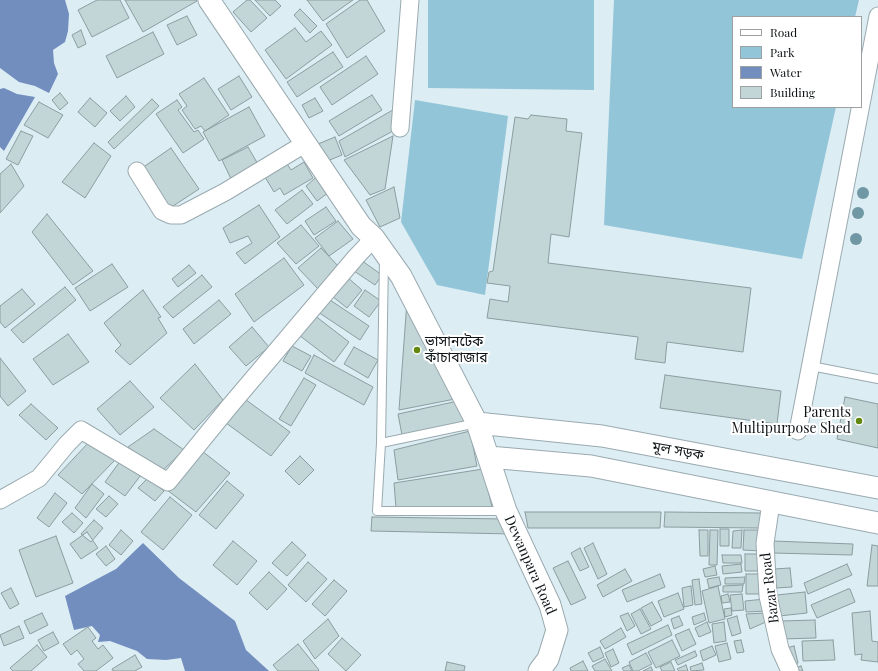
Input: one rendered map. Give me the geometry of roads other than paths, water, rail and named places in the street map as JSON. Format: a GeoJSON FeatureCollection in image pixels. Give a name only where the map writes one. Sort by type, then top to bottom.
{"type":"FeatureCollection","features":[{"type":"Feature","properties":{"kind":"street","name":"Dewanpara Road"},"geometry":{"type":"LineString","coordinates":[[209,0],[362,226],[379,245],[401,276],[474,424],[489,457],[506,511],[550,605],[557,630],[548,659],[539,671]]}},
{"type":"Feature","properties":{"kind":"street"},"geometry":{"type":"LineString","coordinates":[[400,128],[410,0]]}},
{"type":"Feature","properties":{"kind":"street"},"geometry":{"type":"LineString","coordinates":[[862,100],[878,16]]}},
{"type":"Feature","properties":{"kind":"street"},"geometry":{"type":"LineString","coordinates":[[798,431],[860,108]]}},
{"type":"Feature","properties":{"kind":"street"},"geometry":{"type":"LineString","coordinates":[[137,171],[162,211],[171,215],[181,215],[225,192],[306,143]]}},
{"type":"Feature","properties":{"kind":"street"},"geometry":{"type":"LineString","coordinates":[[0,500],[38,478],[81,430],[168,482],[234,401],[356,257],[379,245]]}},
{"type":"Feature","properties":{"kind":"street","name":"মূল সড়ক"},"geometry":{"type":"LineString","coordinates":[[474,424],[602,436],[878,488]]}},
{"type":"Feature","properties":{"kind":"street"},"geometry":{"type":"LineString","coordinates":[[489,457],[591,466],[771,503],[878,523]]}},
{"type":"Feature","properties":{"kind":"street","name":"Bazar Road"},"geometry":{"type":"LineString","coordinates":[[771,503],[765,543],[768,596],[780,649],[790,671]]}},
{"type":"Feature","properties":{"kind":"lane"},"geometry":{"type":"LineString","coordinates":[[379,245],[381,443],[474,424]]}},
{"type":"Feature","properties":{"kind":"lane"},"geometry":{"type":"LineString","coordinates":[[811,366],[878,380]]}},
{"type":"Feature","properties":{"kind":"lane"},"geometry":{"type":"LineString","coordinates":[[455,427],[381,443],[377,510],[506,511]]}},
{"type":"Feature","properties":{"kind":"water"},"geometry":{"type":"Polygon","coordinates":[[[0,0],[65,0],[69,14],[68,31],[65,42],[53,50],[54,63],[58,74],[49,93],[35,86],[19,82],[0,68],[0,0]]]}},
{"type":"Feature","properties":{"kind":"water"},"geometry":{"type":"Polygon","coordinates":[[[4,88],[17,94],[35,97],[4,151],[0,147],[0,89],[4,88]]]}},
{"type":"Feature","properties":{"kind":"water"},"geometry":{"type":"Polygon","coordinates":[[[143,543],[179,578],[235,621],[246,650],[269,671],[185,671],[181,658],[166,660],[147,659],[137,651],[110,641],[98,642],[100,635],[92,626],[74,630],[65,596],[116,569],[143,543]]]}},
{"type":"Feature","properties":{"kind":"place","name":"ভাসানটেক কাঁচাবাজার"},"geometry":{"type":"Point","coordinates":[417,350]}},
{"type":"Feature","properties":{"kind":"place","name":"Parents Multipurpose Shed"},"geometry":{"type":"Point","coordinates":[859,421]}}]}
